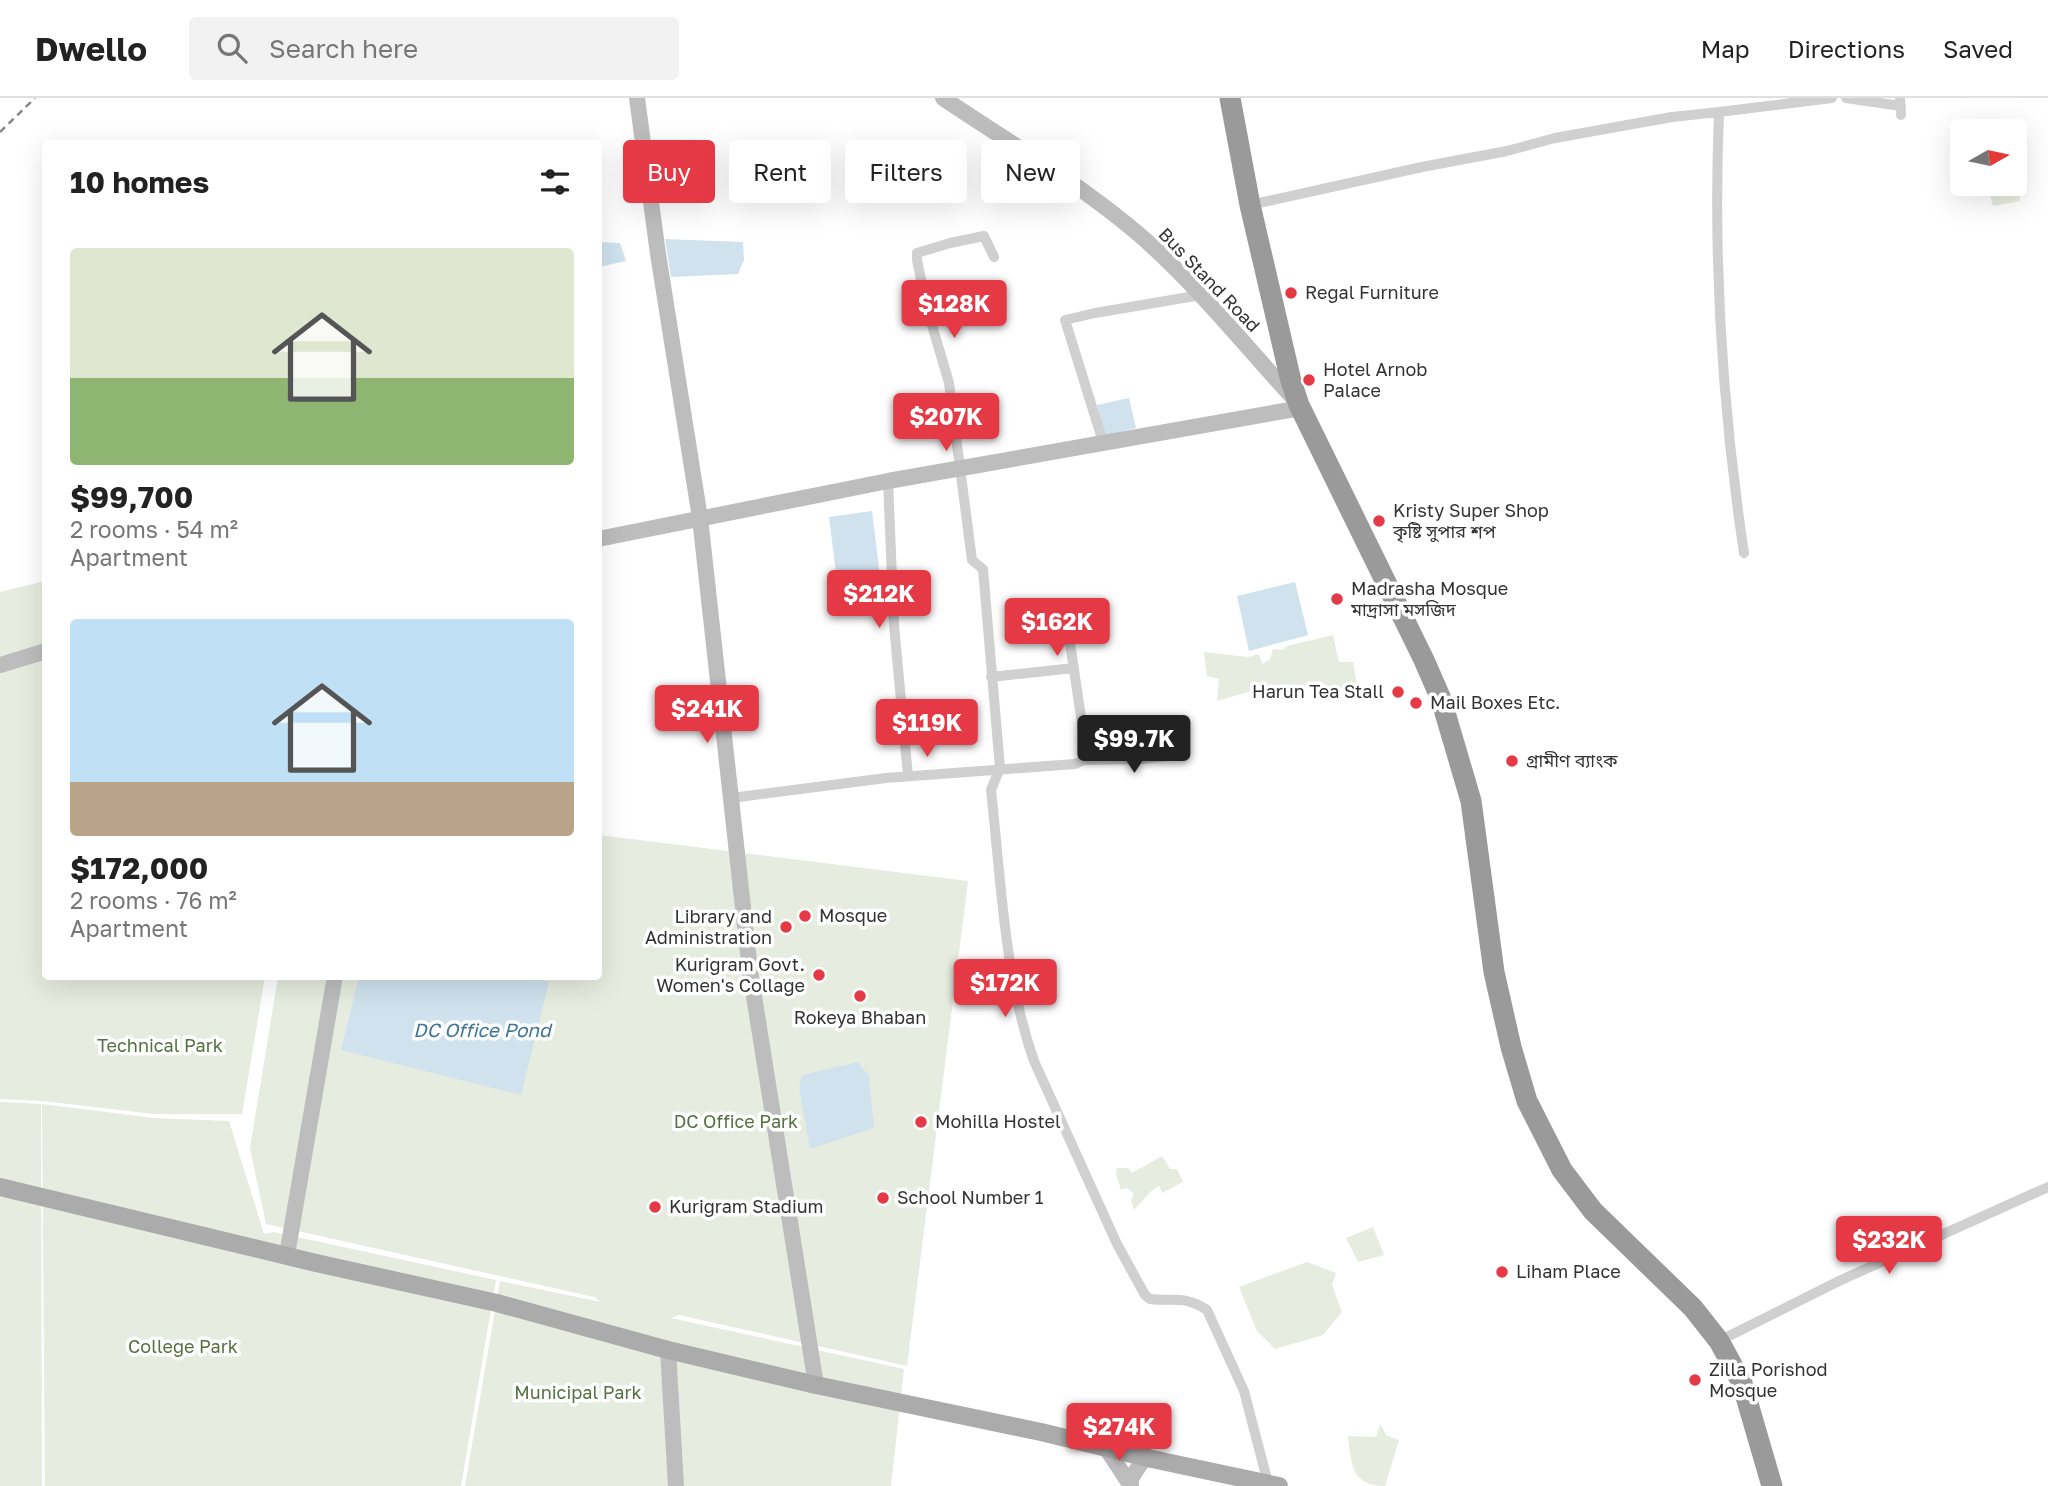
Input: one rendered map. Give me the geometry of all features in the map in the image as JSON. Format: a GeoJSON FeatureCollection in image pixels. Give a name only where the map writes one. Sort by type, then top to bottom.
{"type":"FeatureCollection","features":[{"type":"Feature","properties":{"kind":"highway"},"geometry":{"type":"LineString","coordinates":[[1230,98],[1250,205],[1291,381],[1300,407],[1441,699],[1471,801],[1494,972],[1511,1047],[1527,1101],[1562,1170],[1593,1211],[1693,1308],[1718,1341],[1742,1383],[1772,1486]]}},
{"type":"Feature","properties":{"kind":"main road"},"geometry":{"type":"LineString","coordinates":[[0,1186],[497,1303],[668,1350],[816,1385],[1274,1485]]}},
{"type":"Feature","properties":{"kind":"street"},"geometry":{"type":"LineString","coordinates":[[637,98],[658,254],[700,518],[750,971],[816,1385]]}},
{"type":"Feature","properties":{"kind":"street","name":"Bus Stand Road"},"geometry":{"type":"LineString","coordinates":[[943,98],[1123,222],[1153,247],[1201,295],[1300,407]]}},
{"type":"Feature","properties":{"kind":"street"},"geometry":{"type":"LineString","coordinates":[[1250,205],[1507,151],[1555,138],[1672,117],[1832,98]]}},
{"type":"Feature","properties":{"kind":"street"},"geometry":{"type":"LineString","coordinates":[[1846,98],[1901,106]]}},
{"type":"Feature","properties":{"kind":"street"},"geometry":{"type":"LineString","coordinates":[[1719,112],[1717,275],[1730,441],[1744,554]]}},
{"type":"Feature","properties":{"kind":"street"},"geometry":{"type":"LineString","coordinates":[[994,257],[984,236],[917,253],[916,260],[949,383],[972,560],[983,569],[1000,768],[991,790],[1006,930],[1019,1007],[1034,1061],[1117,1244],[1145,1295],[1150,1299],[1183,1299],[1207,1310],[1244,1391],[1274,1485]]}},
{"type":"Feature","properties":{"kind":"street"},"geometry":{"type":"LineString","coordinates":[[1103,442],[1065,320],[1201,295]]}},
{"type":"Feature","properties":{"kind":"street"},"geometry":{"type":"LineString","coordinates":[[602,538],[888,481],[1300,407]]}},
{"type":"Feature","properties":{"kind":"street"},"geometry":{"type":"LineString","coordinates":[[888,481],[894,625],[908,776]]}},
{"type":"Feature","properties":{"kind":"street"},"geometry":{"type":"LineString","coordinates":[[1069,636],[1086,751],[1084,760]]}},
{"type":"Feature","properties":{"kind":"street"},"geometry":{"type":"LineString","coordinates":[[0,665],[42,652]]}},
{"type":"Feature","properties":{"kind":"street"},"geometry":{"type":"LineString","coordinates":[[991,677],[1074,672]]}},
{"type":"Feature","properties":{"kind":"street"},"geometry":{"type":"LineString","coordinates":[[731,798],[908,776],[1181,754]]}},
{"type":"Feature","properties":{"kind":"street"},"geometry":{"type":"LineString","coordinates":[[287,1255],[334,980]]}},
{"type":"Feature","properties":{"kind":"street"},"geometry":{"type":"LineString","coordinates":[[1718,1341],[1839,1281],[2048,1187]]}},
{"type":"Feature","properties":{"kind":"street"},"geometry":{"type":"LineString","coordinates":[[668,1350],[676,1486]]}},
{"type":"Feature","properties":{"kind":"street"},"geometry":{"type":"LineString","coordinates":[[1106,1448],[1130,1485]]}},
{"type":"Feature","properties":{"kind":"street"},"geometry":{"type":"LineString","coordinates":[[1130,1485],[1144,1457]]}},
{"type":"Feature","properties":{"kind":"green space"},"geometry":{"type":"Polygon","coordinates":[[[1990,196],[2020,196],[2020,201],[1993,206],[1990,196]]]}},
{"type":"Feature","properties":{"kind":"green space","name":"Technical Park"},"geometry":{"type":"Polygon","coordinates":[[[42,582],[42,980],[264,980],[242,1114],[154,1114],[43,1101],[0,1099],[0,592],[42,582]]]}},
{"type":"Feature","properties":{"kind":"green space"},"geometry":{"type":"Polygon","coordinates":[[[1333,635],[1339,662],[1353,662],[1357,684],[1317,693],[1312,686],[1255,690],[1217,701],[1219,679],[1207,676],[1204,652],[1248,657],[1259,654],[1262,664],[1270,659],[1273,649],[1283,650],[1287,646],[1333,635]]]}},
{"type":"Feature","properties":{"kind":"green space","name":"DC Office Park"},"geometry":{"type":"Polygon","coordinates":[[[602,835],[968,881],[907,1366],[679,1315],[671,1318],[904,1369],[891,1486],[465,1486],[500,1281],[601,1302],[594,1297],[266,1224],[250,1148],[278,980],[602,980],[602,835]]]}},
{"type":"Feature","properties":{"kind":"green space"},"geometry":{"type":"Polygon","coordinates":[[[0,1102],[41,1104],[42,1486],[0,1486],[0,1102]]]}},
{"type":"Feature","properties":{"kind":"green space","name":"College Park"},"geometry":{"type":"Polygon","coordinates":[[[42,1104],[153,1118],[229,1121],[264,1234],[274,1232],[496,1280],[461,1486],[45,1486],[42,1104]]]}},
{"type":"Feature","properties":{"kind":"green space"},"geometry":{"type":"Polygon","coordinates":[[[1162,1156],[1170,1169],[1177,1169],[1183,1182],[1162,1193],[1159,1186],[1134,1210],[1131,1200],[1134,1194],[1127,1188],[1121,1190],[1117,1168],[1128,1168],[1132,1173],[1162,1156]]]}},
{"type":"Feature","properties":{"kind":"green space"},"geometry":{"type":"Polygon","coordinates":[[[1373,1227],[1384,1255],[1358,1262],[1346,1238],[1373,1227]]]}},
{"type":"Feature","properties":{"kind":"green space"},"geometry":{"type":"Polygon","coordinates":[[[1307,1262],[1336,1273],[1332,1285],[1342,1312],[1323,1335],[1275,1349],[1257,1331],[1239,1287],[1307,1262]]]}},
{"type":"Feature","properties":{"kind":"green space"},"geometry":{"type":"Polygon","coordinates":[[[1380,1424],[1387,1436],[1399,1440],[1385,1486],[1365,1482],[1359,1477],[1352,1464],[1348,1436],[1376,1437],[1380,1424]]]}},
{"type":"Feature","properties":{"kind":"water"},"geometry":{"type":"Polygon","coordinates":[[[665,239],[743,242],[744,260],[738,274],[671,277],[665,239]]]}},
{"type":"Feature","properties":{"kind":"water"},"geometry":{"type":"Polygon","coordinates":[[[602,242],[620,243],[626,261],[602,266],[602,242]]]}},
{"type":"Feature","properties":{"kind":"water"},"geometry":{"type":"Polygon","coordinates":[[[1129,398],[1136,428],[1105,436],[1097,405],[1129,398]]]}},
{"type":"Feature","properties":{"kind":"water"},"geometry":{"type":"Polygon","coordinates":[[[872,511],[881,584],[838,589],[829,517],[872,511]]]}},
{"type":"Feature","properties":{"kind":"water"},"geometry":{"type":"Polygon","coordinates":[[[1295,582],[1308,635],[1249,651],[1237,596],[1295,582]]]}},
{"type":"Feature","properties":{"kind":"water","name":"DC Office Pond"},"geometry":{"type":"Polygon","coordinates":[[[358,980],[549,982],[521,1095],[341,1050],[358,980]]]}},
{"type":"Feature","properties":{"kind":"water"},"geometry":{"type":"Polygon","coordinates":[[[858,1062],[869,1076],[874,1128],[810,1149],[799,1088],[802,1075],[858,1062]]]}},
{"type":"Feature","properties":{"kind":"railway"},"geometry":{"type":"LineString","coordinates":[[0,132],[35,98]]}},
{"type":"Feature","properties":{"kind":"place","name":"Regal Furniture"},"geometry":{"type":"Point","coordinates":[1291,293]}},
{"type":"Feature","properties":{"kind":"place","name":"Hotel Arnob Palace"},"geometry":{"type":"Point","coordinates":[1309,380]}},
{"type":"Feature","properties":{"kind":"place","name":"Kristy Super Shop কৃষ্টি সুপার শপ"},"geometry":{"type":"Point","coordinates":[1379,521]}},
{"type":"Feature","properties":{"kind":"place","name":"Madrasha Mosque মাদ্রাসা মসজিদ"},"geometry":{"type":"Point","coordinates":[1337,599]}},
{"type":"Feature","properties":{"kind":"place","name":"Harun Tea Stall"},"geometry":{"type":"Point","coordinates":[1398,692]}},
{"type":"Feature","properties":{"kind":"place","name":"Mail Boxes Etc."},"geometry":{"type":"Point","coordinates":[1416,703]}},
{"type":"Feature","properties":{"kind":"place","name":"গ্রামীণ ব্যাংক"},"geometry":{"type":"Point","coordinates":[1512,761]}},
{"type":"Feature","properties":{"kind":"place","name":"Mosque"},"geometry":{"type":"Point","coordinates":[805,916]}},
{"type":"Feature","properties":{"kind":"place","name":"Library and Administration"},"geometry":{"type":"Point","coordinates":[786,927]}},
{"type":"Feature","properties":{"kind":"place","name":"Kurigram Govt. Women's Collage"},"geometry":{"type":"Point","coordinates":[819,975]}},
{"type":"Feature","properties":{"kind":"place","name":"Rokeya Bhaban"},"geometry":{"type":"Point","coordinates":[860,996]}},
{"type":"Feature","properties":{"kind":"place","name":"Mohilla Hostel"},"geometry":{"type":"Point","coordinates":[921,1122]}},
{"type":"Feature","properties":{"kind":"place","name":"School Number 1"},"geometry":{"type":"Point","coordinates":[883,1198]}},
{"type":"Feature","properties":{"kind":"place","name":"Kurigram Stadium"},"geometry":{"type":"Point","coordinates":[655,1207]}},
{"type":"Feature","properties":{"kind":"place","name":"Liham Place"},"geometry":{"type":"Point","coordinates":[1502,1272]}},
{"type":"Feature","properties":{"kind":"place","name":"Zilla Porishod Mosque"},"geometry":{"type":"Point","coordinates":[1695,1380]}},
{"type":"Feature","properties":{"kind":"park label","name":"Municipal Park"},"geometry":{"type":"Point","coordinates":[578,1393]}}]}
